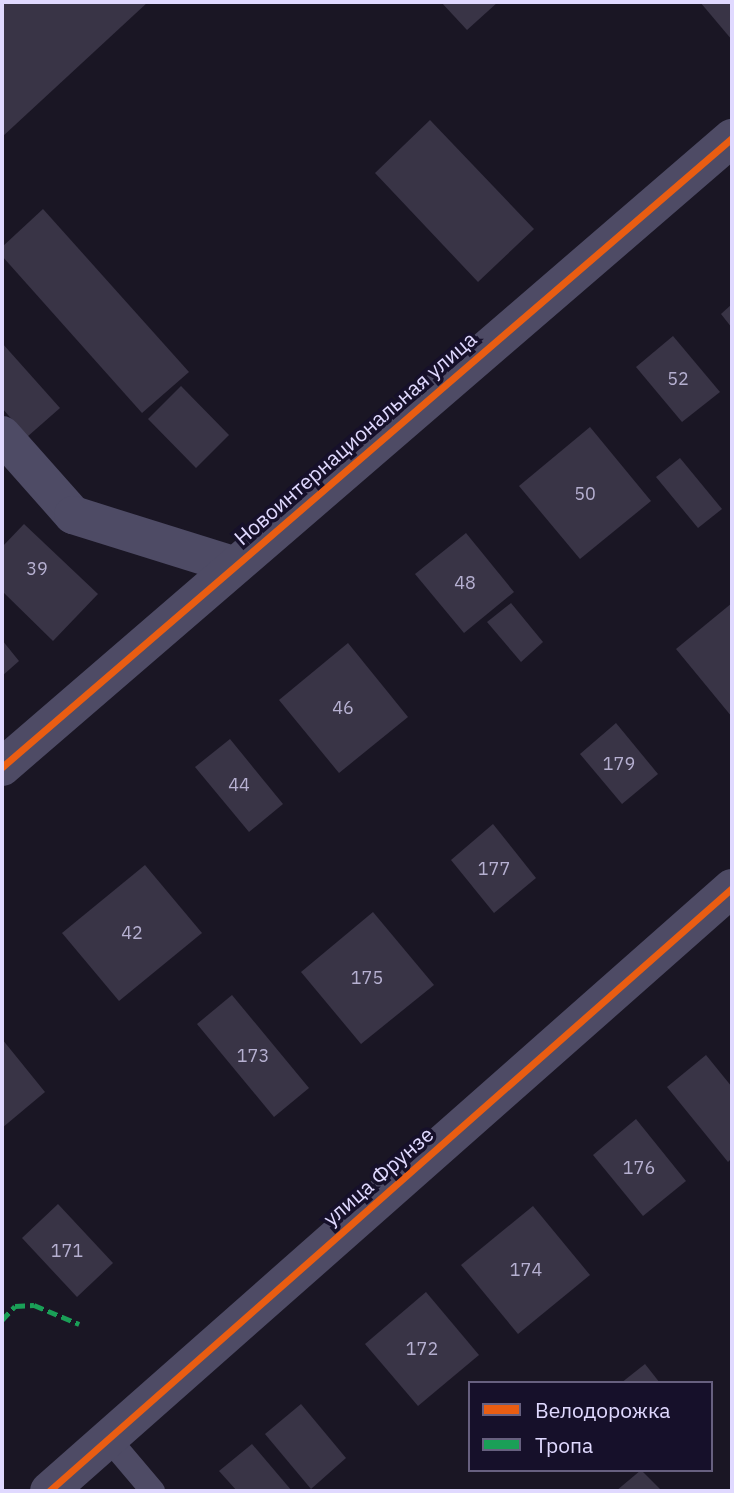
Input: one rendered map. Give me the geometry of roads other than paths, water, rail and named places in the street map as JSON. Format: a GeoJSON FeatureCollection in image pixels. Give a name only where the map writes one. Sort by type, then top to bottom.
{"type":"FeatureCollection","features":[{"type":"Feature","properties":{"kind":"street","name":"Новоинтернациональная улица"},"geometry":{"type":"LineString","coordinates":[[2,767],[233,565],[732,138]]}},
{"type":"Feature","properties":{"kind":"street"},"geometry":{"type":"LineString","coordinates":[[2,435],[73,515],[233,565]]}},
{"type":"Feature","properties":{"kind":"street","name":"улица Фрунзе"},"geometry":{"type":"LineString","coordinates":[[49,1491],[732,888]]}},
{"type":"Feature","properties":{"kind":"lane"},"geometry":{"type":"LineString","coordinates":[[108,1438],[153,1491]]}}]}
